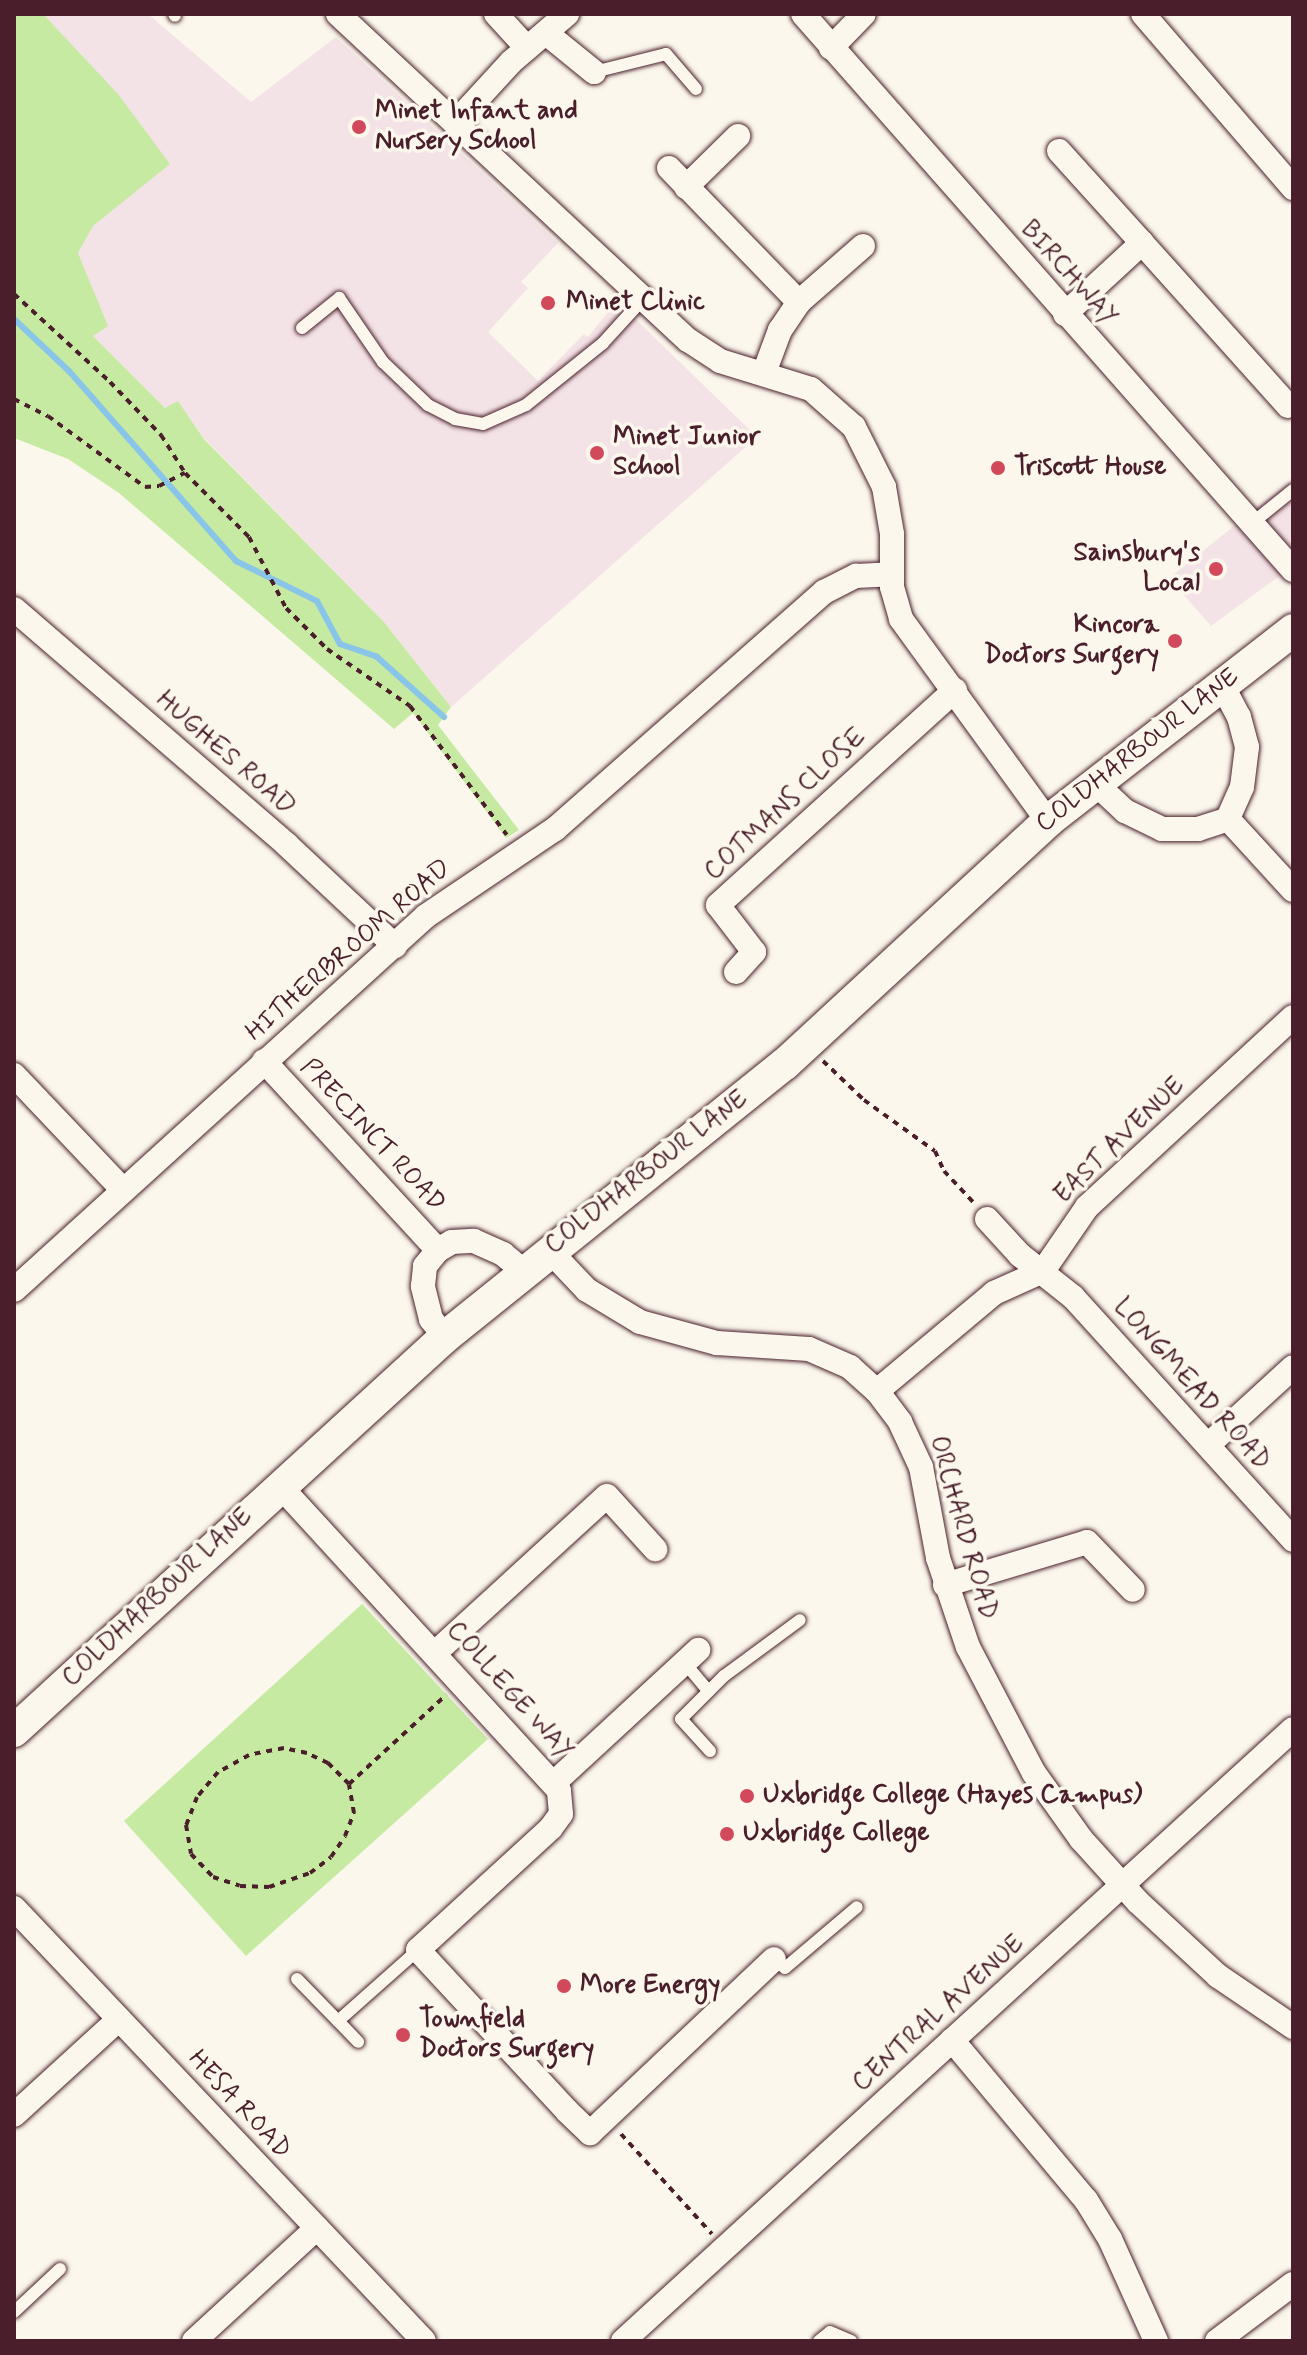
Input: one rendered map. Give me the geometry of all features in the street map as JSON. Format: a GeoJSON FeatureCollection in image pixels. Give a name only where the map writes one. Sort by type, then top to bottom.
{"type":"FeatureCollection","features":[{"type":"Feature","properties":{"kind":"street"},"geometry":{"type":"LineString","coordinates":[[338,14],[643,299],[710,356],[819,394],[861,436],[888,503],[894,597],[908,631],[955,690],[1048,821]]}},
{"type":"Feature","properties":{"kind":"street"},"geometry":{"type":"LineString","coordinates":[[496,14],[594,72]]}},
{"type":"Feature","properties":{"kind":"street"},"geometry":{"type":"LineString","coordinates":[[456,122],[536,40],[567,14]]}},
{"type":"Feature","properties":{"kind":"street","name":"BIRCHWAY"},"geometry":{"type":"LineString","coordinates":[[803,14],[1293,570]]}},
{"type":"Feature","properties":{"kind":"street"},"geometry":{"type":"LineString","coordinates":[[831,48],[864,14]]}},
{"type":"Feature","properties":{"kind":"street"},"geometry":{"type":"LineString","coordinates":[[1143,14],[1293,188]]}},
{"type":"Feature","properties":{"kind":"street"},"geometry":{"type":"LineString","coordinates":[[686,187],[738,136]]}},
{"type":"Feature","properties":{"kind":"street"},"geometry":{"type":"LineString","coordinates":[[1059,151],[1288,406]]}},
{"type":"Feature","properties":{"kind":"street"},"geometry":{"type":"LineString","coordinates":[[669,168],[799,302]]}},
{"type":"Feature","properties":{"kind":"street"},"geometry":{"type":"LineString","coordinates":[[1065,314],[1142,243]]}},
{"type":"Feature","properties":{"kind":"street"},"geometry":{"type":"LineString","coordinates":[[764,373],[780,330],[799,302],[863,246]]}},
{"type":"Feature","properties":{"kind":"street","name":"HITHERBROOM ROAD"},"geometry":{"type":"LineString","coordinates":[[14,1290],[264,1061],[457,892],[555,829],[824,592],[856,576],[891,574]]}},
{"type":"Feature","properties":{"kind":"street","name":"HUGHES ROAD"},"geometry":{"type":"LineString","coordinates":[[14,609],[287,845],[395,946]]}},
{"type":"Feature","properties":{"kind":"street","name":"COLDHARBOUR LANE"},"geometry":{"type":"LineString","coordinates":[[14,1731],[445,1337],[549,1250],[807,1045],[1048,821],[1293,630]]}},
{"type":"Feature","properties":{"kind":"street"},"geometry":{"type":"LineString","coordinates":[[1096,784],[1125,811],[1162,829],[1198,829],[1228,819],[1242,787],[1247,747],[1239,717],[1222,685]]}},
{"type":"Feature","properties":{"kind":"street","name":"COTMANS CLOSE"},"geometry":{"type":"LineString","coordinates":[[736,972],[754,952],[718,905],[955,690]]}},
{"type":"Feature","properties":{"kind":"street"},"geometry":{"type":"LineString","coordinates":[[1228,819],[1293,890]]}},
{"type":"Feature","properties":{"kind":"street","name":"EAST AVENUE"},"geometry":{"type":"LineString","coordinates":[[1043,1271],[1087,1207],[1293,1017]]}},
{"type":"Feature","properties":{"kind":"street","name":"PRECINCT ROAD"},"geometry":{"type":"LineString","coordinates":[[264,1061],[438,1250]]}},
{"type":"Feature","properties":{"kind":"street"},"geometry":{"type":"LineString","coordinates":[[14,1075],[122,1189]]}},
{"type":"Feature","properties":{"kind":"street","name":"LONGMEAD ROAD"},"geometry":{"type":"LineString","coordinates":[[987,1219],[1043,1271],[1208,1445],[1293,1540]]}},
{"type":"Feature","properties":{"kind":"street","name":"PRECINCT ROAD"},"geometry":{"type":"LineString","coordinates":[[445,1337],[431,1319],[423,1286],[425,1266],[438,1250],[452,1242],[474,1241],[503,1254],[523,1271]]}},
{"type":"Feature","properties":{"kind":"street","name":"ORCHARD ROAD"},"geometry":{"type":"LineString","coordinates":[[549,1250],[587,1290],[640,1322],[706,1341],[809,1349],[850,1367],[877,1391],[900,1422],[921,1467],[945,1585],[974,1662],[1014,1741],[1081,1839],[1122,1885],[1218,1976],[1293,2027]]}},
{"type":"Feature","properties":{"kind":"street"},"geometry":{"type":"LineString","coordinates":[[877,1391],[994,1293],[1043,1271]]}},
{"type":"Feature","properties":{"kind":"street"},"geometry":{"type":"LineString","coordinates":[[1208,1445],[1293,1367]]}},
{"type":"Feature","properties":{"kind":"street","name":"COLLEGE WAY"},"geometry":{"type":"LineString","coordinates":[[280,1486],[555,1782],[562,1799],[557,1821],[418,1950]]}},
{"type":"Feature","properties":{"kind":"street"},"geometry":{"type":"LineString","coordinates":[[436,1652],[607,1496],[655,1549]]}},
{"type":"Feature","properties":{"kind":"street"},"geometry":{"type":"LineString","coordinates":[[945,1585],[1087,1542],[1133,1590]]}},
{"type":"Feature","properties":{"kind":"street"},"geometry":{"type":"LineString","coordinates":[[555,1782],[691,1656]]}},
{"type":"Feature","properties":{"kind":"street","name":"CENTRAL AVENUE"},"geometry":{"type":"LineString","coordinates":[[625,2340],[723,2247],[1293,1729]]}},
{"type":"Feature","properties":{"kind":"street","name":"HESA ROAD"},"geometry":{"type":"LineString","coordinates":[[14,1908],[424,2341]]}},
{"type":"Feature","properties":{"kind":"street"},"geometry":{"type":"LineString","coordinates":[[418,1950],[590,2133],[774,1959]]}},
{"type":"Feature","properties":{"kind":"street"},"geometry":{"type":"LineString","coordinates":[[14,2115],[119,2019]]}},
{"type":"Feature","properties":{"kind":"street"},"geometry":{"type":"LineString","coordinates":[[952,2040],[1086,2200],[1110,2239],[1156,2341]]}},
{"type":"Feature","properties":{"kind":"street"},"geometry":{"type":"LineString","coordinates":[[194,2341],[317,2228]]}},
{"type":"Feature","properties":{"kind":"street"},"geometry":{"type":"LineString","coordinates":[[1217,2341],[1293,2284]]}},
{"type":"Feature","properties":{"kind":"lane"},"geometry":{"type":"LineString","coordinates":[[594,72],[666,54],[696,89]]}},
{"type":"Feature","properties":{"kind":"lane"},"geometry":{"type":"LineString","coordinates":[[302,328],[339,298],[383,362],[428,405],[455,419],[483,424],[526,405],[603,343],[643,299]]}},
{"type":"Feature","properties":{"kind":"lane"},"geometry":{"type":"LineString","coordinates":[[1251,524],[1293,490]]}},
{"type":"Feature","properties":{"kind":"lane"},"geometry":{"type":"LineString","coordinates":[[710,1751],[681,1719],[708,1691],[800,1620]]}},
{"type":"Feature","properties":{"kind":"lane"},"geometry":{"type":"LineString","coordinates":[[691,1656],[708,1691]]}},
{"type":"Feature","properties":{"kind":"lane"},"geometry":{"type":"LineString","coordinates":[[774,1959],[785,1968],[857,1907]]}},
{"type":"Feature","properties":{"kind":"lane"},"geometry":{"type":"LineString","coordinates":[[338,2021],[418,1950]]}},
{"type":"Feature","properties":{"kind":"lane"},"geometry":{"type":"LineString","coordinates":[[297,1979],[358,2042]]}},
{"type":"Feature","properties":{"kind":"lane"},"geometry":{"type":"LineString","coordinates":[[14,2312],[60,2269]]}},
{"type":"Feature","properties":{"kind":"lane"},"geometry":{"type":"LineString","coordinates":[[819,2341],[830,2332],[851,2341]]}},
{"type":"Feature","properties":{"kind":"path"},"geometry":{"type":"LineString","coordinates":[[14,294],[110,382],[161,435],[185,473],[249,537],[286,608],[327,649],[410,706],[520,854]]}},
{"type":"Feature","properties":{"kind":"path"},"geometry":{"type":"LineString","coordinates":[[14,399],[48,416],[137,484],[159,486],[185,473]]}},
{"type":"Feature","properties":{"kind":"path"},"geometry":{"type":"LineString","coordinates":[[807,1045],[864,1100],[935,1151],[944,1171],[987,1219]]}},
{"type":"Feature","properties":{"kind":"path"},"geometry":{"type":"LineString","coordinates":[[349,1784],[448,1693],[445,1689],[459,1677]]}},
{"type":"Feature","properties":{"kind":"path"},"geometry":{"type":"LineString","coordinates":[[284,1748],[307,1753],[328,1763],[349,1784],[354,1813],[345,1836],[321,1865],[297,1879],[269,1887],[225,1883],[204,1871],[191,1854],[186,1833],[192,1806],[218,1772],[249,1755],[284,1748]]}},
{"type":"Feature","properties":{"kind":"path"},"geometry":{"type":"LineString","coordinates":[[605,2118],[723,2247]]}},
{"type":"Feature","properties":{"kind":"shaded area"},"geometry":{"type":"Polygon","coordinates":[[[14,14],[148,14],[251,102],[336,37],[558,243],[521,282],[528,288],[488,332],[538,381],[584,334],[588,337],[617,301],[757,437],[451,707],[384,622],[204,438],[178,402],[166,409],[14,257],[14,14]]]}},
{"type":"Feature","properties":{"kind":"shaded area"},"geometry":{"type":"Polygon","coordinates":[[[1293,479],[1293,566],[1211,626],[1169,578],[1293,479]]]}},
{"type":"Feature","properties":{"kind":"green space"},"geometry":{"type":"Polygon","coordinates":[[[14,14],[43,14],[118,94],[170,164],[93,226],[78,253],[108,326],[93,336],[165,408],[178,401],[204,439],[384,622],[451,707],[438,725],[519,830],[506,838],[413,713],[394,729],[119,493],[68,459],[14,438],[14,14]]]}},
{"type":"Feature","properties":{"kind":"green space"},"geometry":{"type":"Polygon","coordinates":[[[362,1604],[488,1739],[246,1956],[124,1821],[362,1604]]]}},
{"type":"Feature","properties":{"kind":"waterway"},"geometry":{"type":"LineString","coordinates":[[14,319],[69,371],[236,561],[317,601],[340,644],[377,657],[444,717]]}},
{"type":"Feature","properties":{"kind":"place","name":"Minet Infant and Nursery School"},"geometry":{"type":"Point","coordinates":[359,127]}},
{"type":"Feature","properties":{"kind":"place","name":"Minet Clinic"},"geometry":{"type":"Point","coordinates":[548,303]}},
{"type":"Feature","properties":{"kind":"place","name":"Minet Junior School"},"geometry":{"type":"Point","coordinates":[597,453]}},
{"type":"Feature","properties":{"kind":"place","name":"Triscott House"},"geometry":{"type":"Point","coordinates":[998,468]}},
{"type":"Feature","properties":{"kind":"place","name":"Sainsbury's Local"},"geometry":{"type":"Point","coordinates":[1216,569]}},
{"type":"Feature","properties":{"kind":"place","name":"Kincora Doctors Surgery"},"geometry":{"type":"Point","coordinates":[1175,641]}},
{"type":"Feature","properties":{"kind":"place","name":"Uxbridge College (Hayes Campus)"},"geometry":{"type":"Point","coordinates":[747,1796]}},
{"type":"Feature","properties":{"kind":"place","name":"Uxbridge College"},"geometry":{"type":"Point","coordinates":[727,1834]}},
{"type":"Feature","properties":{"kind":"place","name":"More Energy"},"geometry":{"type":"Point","coordinates":[564,1986]}},
{"type":"Feature","properties":{"kind":"place","name":"Townfield Doctors Surgery"},"geometry":{"type":"Point","coordinates":[403,2035]}}]}
